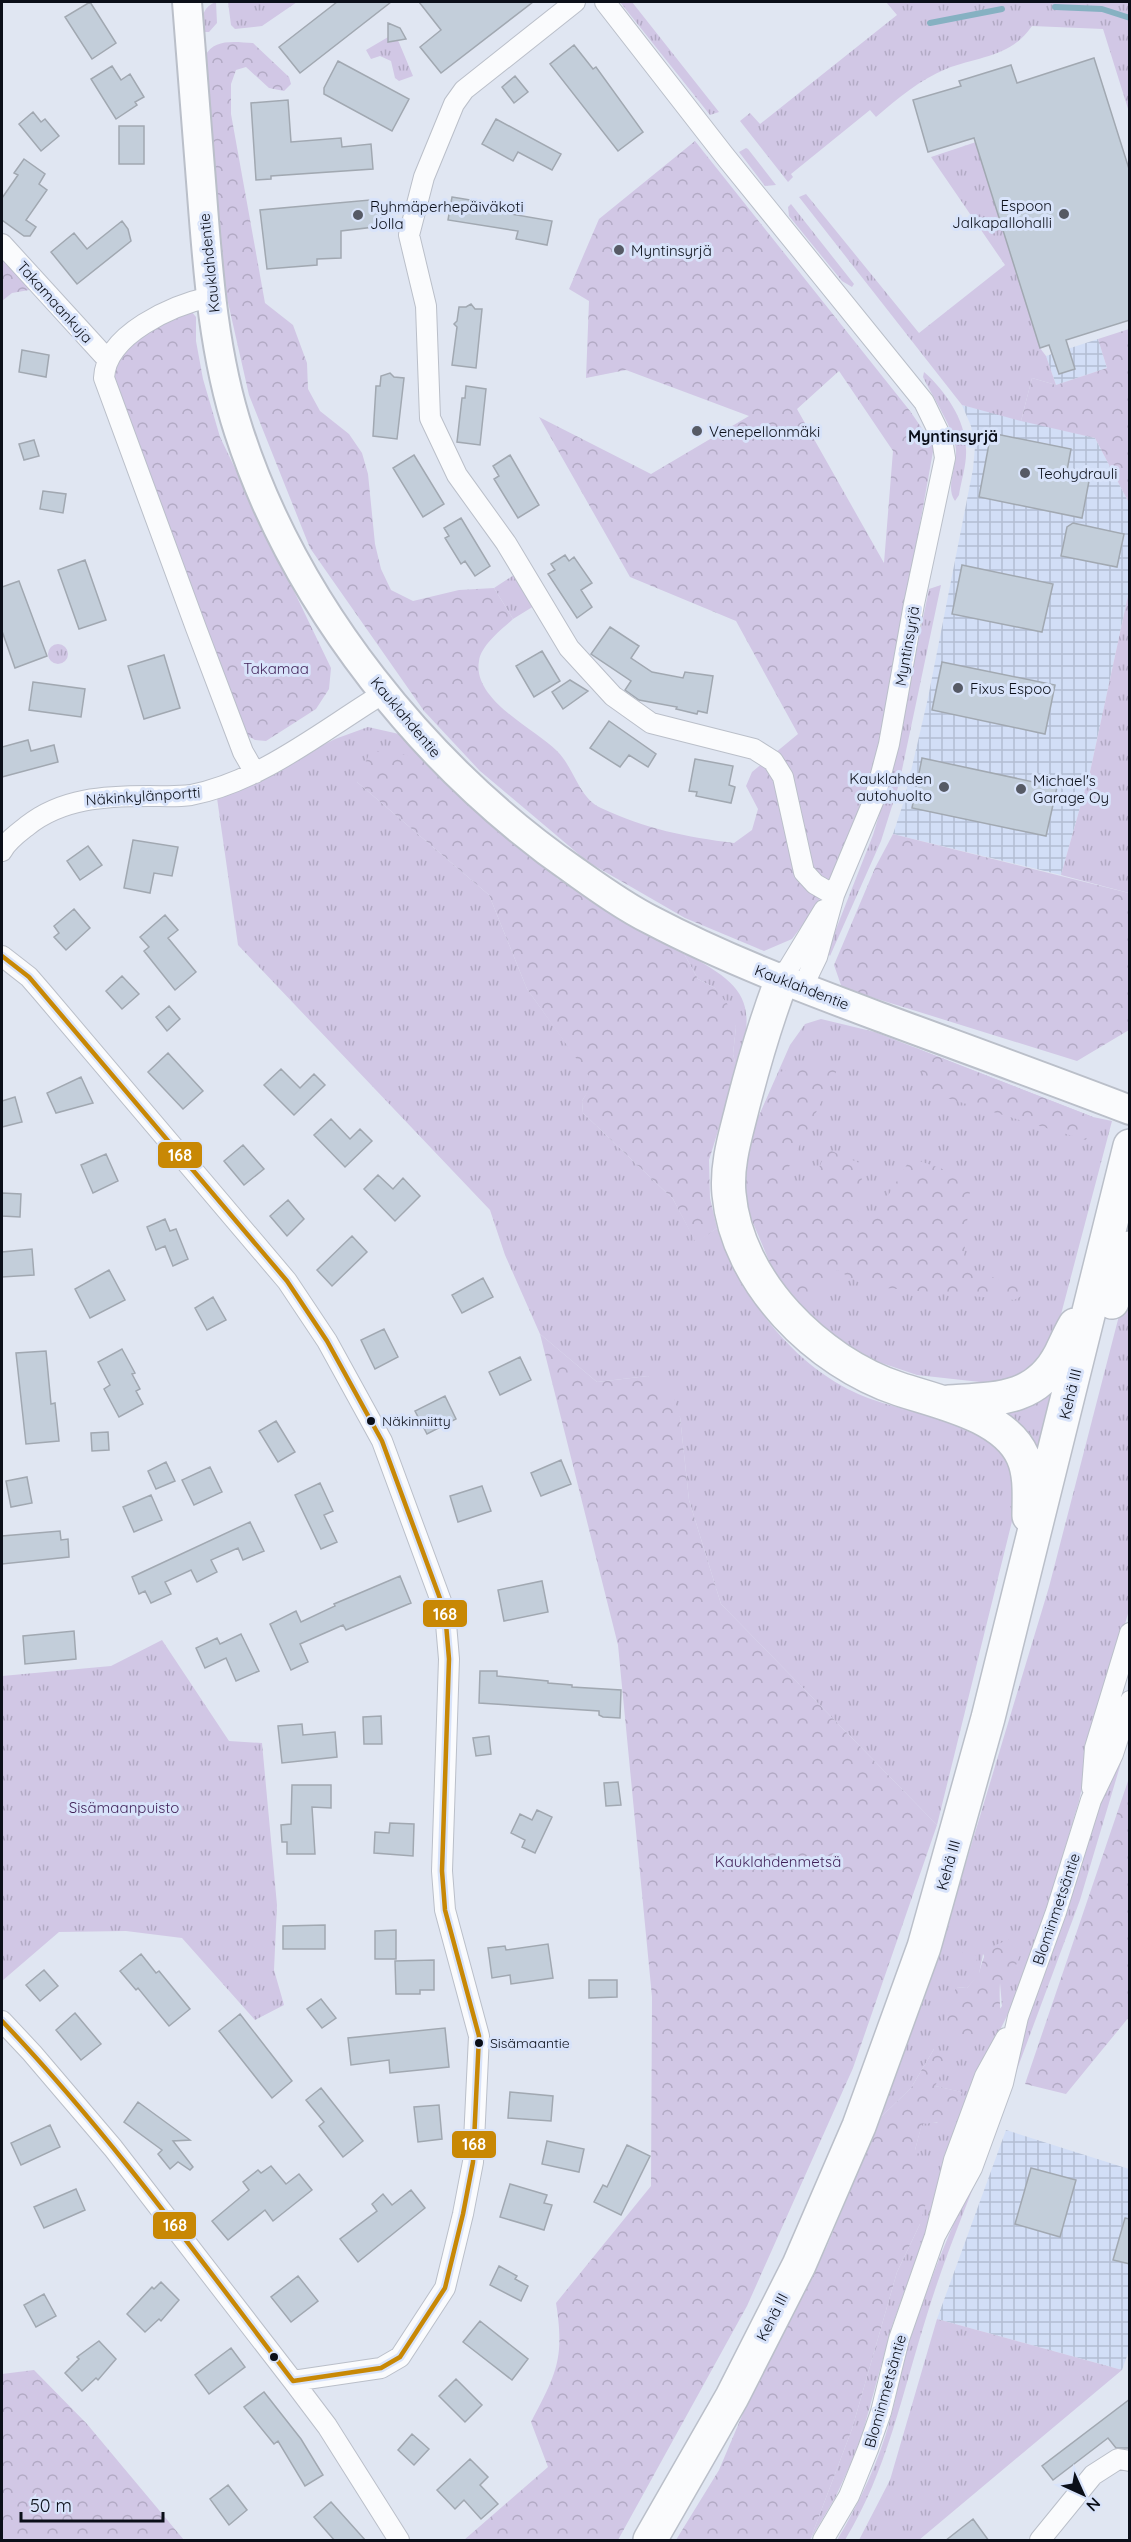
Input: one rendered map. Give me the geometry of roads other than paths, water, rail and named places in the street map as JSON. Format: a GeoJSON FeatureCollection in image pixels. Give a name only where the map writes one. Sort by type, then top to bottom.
{"type":"FeatureCollection","features":[{"type":"Feature","properties":{"kind":"highway"},"geometry":{"type":"LineString","coordinates":[[792,984],[739,1123],[732,1149],[729,1195],[750,1262],[774,1300],[801,1330],[845,1364],[881,1383],[948,1402],[986,1421],[1008,1437],[1023,1456],[1029,1479],[1030,1553]]}},
{"type":"Feature","properties":{"kind":"highway","name":"Kehä III"},"geometry":{"type":"LineString","coordinates":[[650,2541],[732,2397],[799,2265],[871,2095],[924,1947],[976,1765],[1075,1376],[1130,1146]]}},
{"type":"Feature","properties":{"kind":"highway"},"geometry":{"type":"LineString","coordinates":[[1075,1376],[1109,1310],[1130,1248]]}},
{"type":"Feature","properties":{"kind":"highway"},"geometry":{"type":"LineString","coordinates":[[948,1402],[1001,1399],[1033,1388],[1060,1356],[1094,1293]]}},
{"type":"Feature","properties":{"kind":"street","name":"Kauklahdentie"},"geometry":{"type":"LineString","coordinates":[[187,2],[210,297],[239,432],[278,530],[316,594],[384,693],[430,748],[482,798],[549,853],[647,919],[792,984],[1130,1110]]}},
{"type":"Feature","properties":{"kind":"street"},"geometry":{"type":"LineString","coordinates":[[575,2],[464,90],[424,177],[409,235],[426,306],[430,418],[458,475],[506,543],[569,648],[613,696],[651,723],[754,749],[773,761],[783,777],[804,872],[815,884],[834,895]]}},
{"type":"Feature","properties":{"kind":"street","name":"Myntinsyrjä"},"geometry":{"type":"LineString","coordinates":[[605,2],[724,155],[924,402],[942,439],[945,458],[914,604],[889,744],[875,797],[834,895],[817,957],[792,984]]}},
{"type":"Feature","properties":{"kind":"street","name":"Takamaankuja"},"geometry":{"type":"LineString","coordinates":[[2,244],[108,360]]}},
{"type":"Feature","properties":{"kind":"street"},"geometry":{"type":"LineString","coordinates":[[210,297],[190,301],[144,324],[118,345],[108,360],[104,378],[243,752],[255,773]]}},
{"type":"Feature","properties":{"kind":"street","name":"Näkinkylänportti"},"geometry":{"type":"LineString","coordinates":[[2,851],[36,818],[58,807],[103,798],[186,795],[212,790],[255,773],[384,693]]}},
{"type":"Feature","properties":{"kind":"street"},"geometry":{"type":"LineString","coordinates":[[2,956],[36,985],[287,1281],[327,1341],[382,1441],[445,1612],[449,1659],[442,1871],[445,1910],[478,2036],[473,2162],[463,2214],[446,2288],[400,2357],[381,2368],[293,2381]]}},
{"type":"Feature","properties":{"kind":"street","name":"Blominmetsäntie"},"geometry":{"type":"LineString","coordinates":[[1091,1800],[1095,1748],[1130,1633]]}},
{"type":"Feature","properties":{"kind":"street","name":"Blominmetsäntie"},"geometry":{"type":"LineString","coordinates":[[823,2541],[849,2496],[868,2449],[881,2412],[899,2339],[935,2236],[972,2168],[1003,2083],[1017,2017],[1056,1912],[1091,1800],[1113,1754],[1130,1701]]}},
{"type":"Feature","properties":{"kind":"street"},"geometry":{"type":"LineString","coordinates":[[2,2021],[113,2148],[293,2381],[327,2426],[399,2541]]}},
{"type":"Feature","properties":{"kind":"street"},"geometry":{"type":"LineString","coordinates":[[1040,2541],[1092,2475],[1118,2459],[1130,2461]]}},
{"type":"Feature","properties":{"kind":"waterway"},"geometry":{"type":"LineString","coordinates":[[1055,7],[1102,9],[1130,18]]}},
{"type":"Feature","properties":{"kind":"waterway"},"geometry":{"type":"LineString","coordinates":[[930,23],[1002,9]]}},
{"type":"Feature","properties":{"kind":"place","name":"Espoon Jalkapallohalli"},"geometry":{"type":"Point","coordinates":[1064,214]}},
{"type":"Feature","properties":{"kind":"place","name":"Ryhmäperhepäiväkoti Jolla"},"geometry":{"type":"Point","coordinates":[358,215]}},
{"type":"Feature","properties":{"kind":"place","name":"Myntinsyrjä"},"geometry":{"type":"Point","coordinates":[619,250]}},
{"type":"Feature","properties":{"kind":"place","name":"Venepellonmäki"},"geometry":{"type":"Point","coordinates":[697,431]}},
{"type":"Feature","properties":{"kind":"place","name":"Teohydrauli"},"geometry":{"type":"Point","coordinates":[1025,473]}},
{"type":"Feature","properties":{"kind":"place","name":"Fixus Espoo"},"geometry":{"type":"Point","coordinates":[958,688]}},
{"type":"Feature","properties":{"kind":"place","name":"Kauklahden autohuolto"},"geometry":{"type":"Point","coordinates":[944,787]}},
{"type":"Feature","properties":{"kind":"place","name":"Michael's Garage Oy"},"geometry":{"type":"Point","coordinates":[1021,789]}},
{"type":"Feature","properties":{"kind":"place","name":"Näkinniitty"},"geometry":{"type":"Point","coordinates":[371,1421]}},
{"type":"Feature","properties":{"kind":"place","name":"Sisämaantie"},"geometry":{"type":"Point","coordinates":[479,2043]}},
{"type":"Feature","properties":{"kind":"district","name":"Myntinsyrjä"},"geometry":{"type":"Point","coordinates":[953,436]}},
{"type":"Feature","properties":{"kind":"park label","name":"Takamaa"},"geometry":{"type":"Point","coordinates":[276,668]}},
{"type":"Feature","properties":{"kind":"park label","name":"Sisämaanpuisto"},"geometry":{"type":"Point","coordinates":[124,1807]}},
{"type":"Feature","properties":{"kind":"park label","name":"Kauklahdenmetsä"},"geometry":{"type":"Point","coordinates":[778,1861]}}]}
